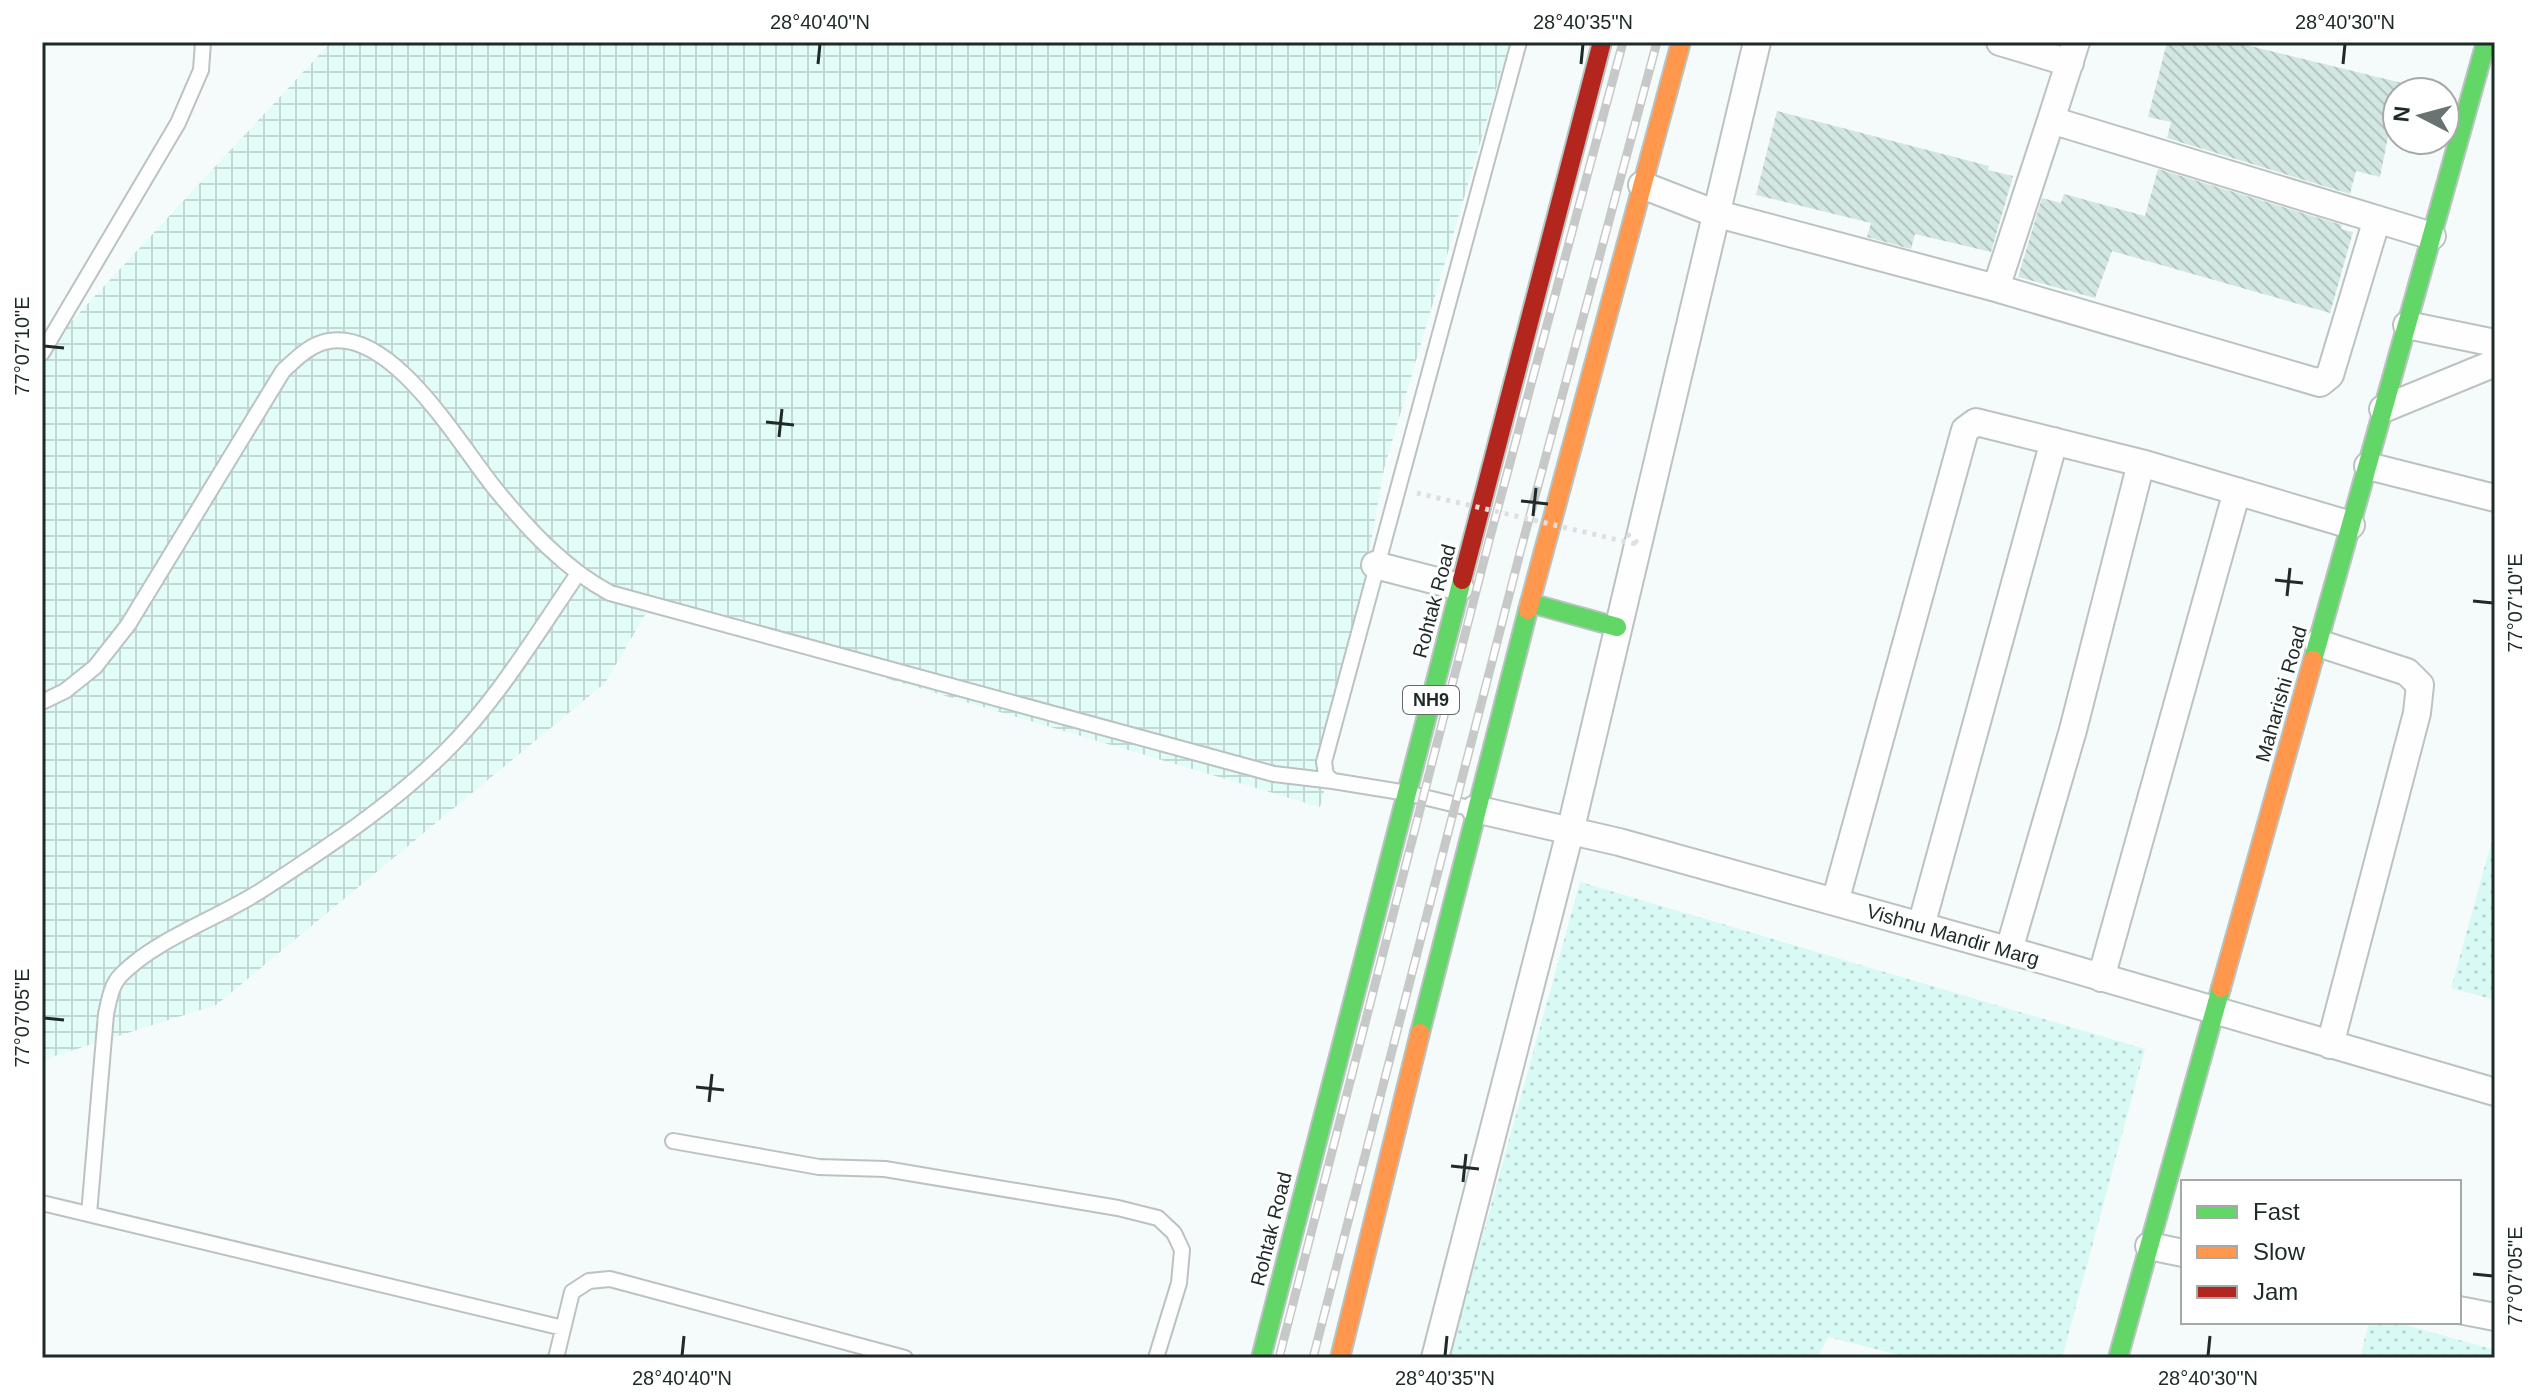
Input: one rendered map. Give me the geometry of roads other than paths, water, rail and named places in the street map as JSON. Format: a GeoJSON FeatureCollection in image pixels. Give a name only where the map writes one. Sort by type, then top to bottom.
{"type":"FeatureCollection","features":[{"type":"Feature","properties":{"kind":"main road","name":"Rohtak Road"},"geometry":{"type":"LineString","coordinates":[[1261,1358],[1602,42]]}},
{"type":"Feature","properties":{"kind":"main road"},"geometry":{"type":"LineString","coordinates":[[1340,1358],[1475,809],[1681,42]]}},
{"type":"Feature","properties":{"kind":"main road","name":"Maharishi Road"},"geometry":{"type":"LineString","coordinates":[[2118,1358],[2486,42]]}},
{"type":"Feature","properties":{"kind":"main road"},"geometry":{"type":"LineString","coordinates":[[1530,603],[1617,627]]}},
{"type":"Feature","properties":{"kind":"street"},"geometry":{"type":"LineString","coordinates":[[1435,1358],[1571,828],[1714,213],[1757,42]]}},
{"type":"Feature","properties":{"kind":"street"},"geometry":{"type":"LineString","coordinates":[[1996,288],[2073,52],[2000,42]]}},
{"type":"Feature","properties":{"kind":"street"},"geometry":{"type":"LineString","coordinates":[[2051,120],[2432,236]]}},
{"type":"Feature","properties":{"kind":"street"},"geometry":{"type":"LineString","coordinates":[[1642,185],[1714,213],[1996,288],[2320,383],[2330,375],[2377,219]]}},
{"type":"Feature","properties":{"kind":"street"},"geometry":{"type":"LineString","coordinates":[[2407,325],[2495,343]]}},
{"type":"Feature","properties":{"kind":"street"},"geometry":{"type":"LineString","coordinates":[[2383,409],[2495,363]]}},
{"type":"Feature","properties":{"kind":"street"},"geometry":{"type":"LineString","coordinates":[[1835,902],[1965,430],[1976,422],[2054,441],[2141,463],[2351,525]]}},
{"type":"Feature","properties":{"kind":"street"},"geometry":{"type":"LineString","coordinates":[[1921,926],[2054,441]]}},
{"type":"Feature","properties":{"kind":"street"},"geometry":{"type":"LineString","coordinates":[[2009,950],[2073,730],[2141,463]]}},
{"type":"Feature","properties":{"kind":"street"},"geometry":{"type":"LineString","coordinates":[[2368,466],[2495,498]]}},
{"type":"Feature","properties":{"kind":"street"},"geometry":{"type":"LineString","coordinates":[[2101,978],[2237,491]]}},
{"type":"Feature","properties":{"kind":"street"},"geometry":{"type":"LineString","coordinates":[[1375,565],[1460,587]]}},
{"type":"Feature","properties":{"kind":"street"},"geometry":{"type":"LineString","coordinates":[[2318,643],[2407,672],[2420,685],[2417,713],[2330,1045]]}},
{"type":"Feature","properties":{"kind":"street","name":"Vishnu Mandir Marg"},"geometry":{"type":"LineString","coordinates":[[1475,809],[1571,828],[2009,950],[2495,1092]]}},
{"type":"Feature","properties":{"kind":"street"},"geometry":{"type":"LineString","coordinates":[[2149,1246],[2181,1253]]}},
{"type":"Feature","properties":{"kind":"street"},"geometry":{"type":"LineString","coordinates":[[2461,1310],[2495,1317]]}},
{"type":"Feature","properties":{"kind":"lane"},"geometry":{"type":"LineString","coordinates":[[42,353],[178,123],[201,70],[203,42]]}},
{"type":"Feature","properties":{"kind":"lane"},"geometry":{"type":"LineString","coordinates":[[1333,781],[1326,775],[1325,754],[1519,42]]}},
{"type":"Feature","properties":{"kind":"lane","name":"Vishnu Mandir Marg"},"geometry":{"type":"LineString","coordinates":[[42,702],[65,691],[95,667],[128,625],[283,371],[304,351],[329,341],[357,343],[395,364],[419,390],[497,491],[577,575],[610,593],[1274,774],[1407,793],[1475,809]]}},
{"type":"Feature","properties":{"kind":"lane"},"geometry":{"type":"LineString","coordinates":[[89,1214],[106,1014],[112,989],[120,976],[149,954],[258,893],[381,809],[447,750],[510,672],[577,575]]}},
{"type":"Feature","properties":{"kind":"lane"},"geometry":{"type":"LineString","coordinates":[[673,1141],[819,1167],[885,1169],[1118,1208],[1158,1218],[1174,1233],[1182,1250],[1179,1283],[1156,1358]]}},
{"type":"Feature","properties":{"kind":"lane"},"geometry":{"type":"LineString","coordinates":[[42,1203],[563,1328]]}},
{"type":"Feature","properties":{"kind":"lane"},"geometry":{"type":"LineString","coordinates":[[556,1358],[572,1292],[589,1281],[610,1279],[905,1358]]}},
{"type":"Feature","properties":{"kind":"railway"},"geometry":{"type":"LineString","coordinates":[[1279,1358],[1489,541],[1623,42]]}},
{"type":"Feature","properties":{"kind":"railway"},"geometry":{"type":"LineString","coordinates":[[1313,1358],[1521,549],[1657,42]]}}]}
